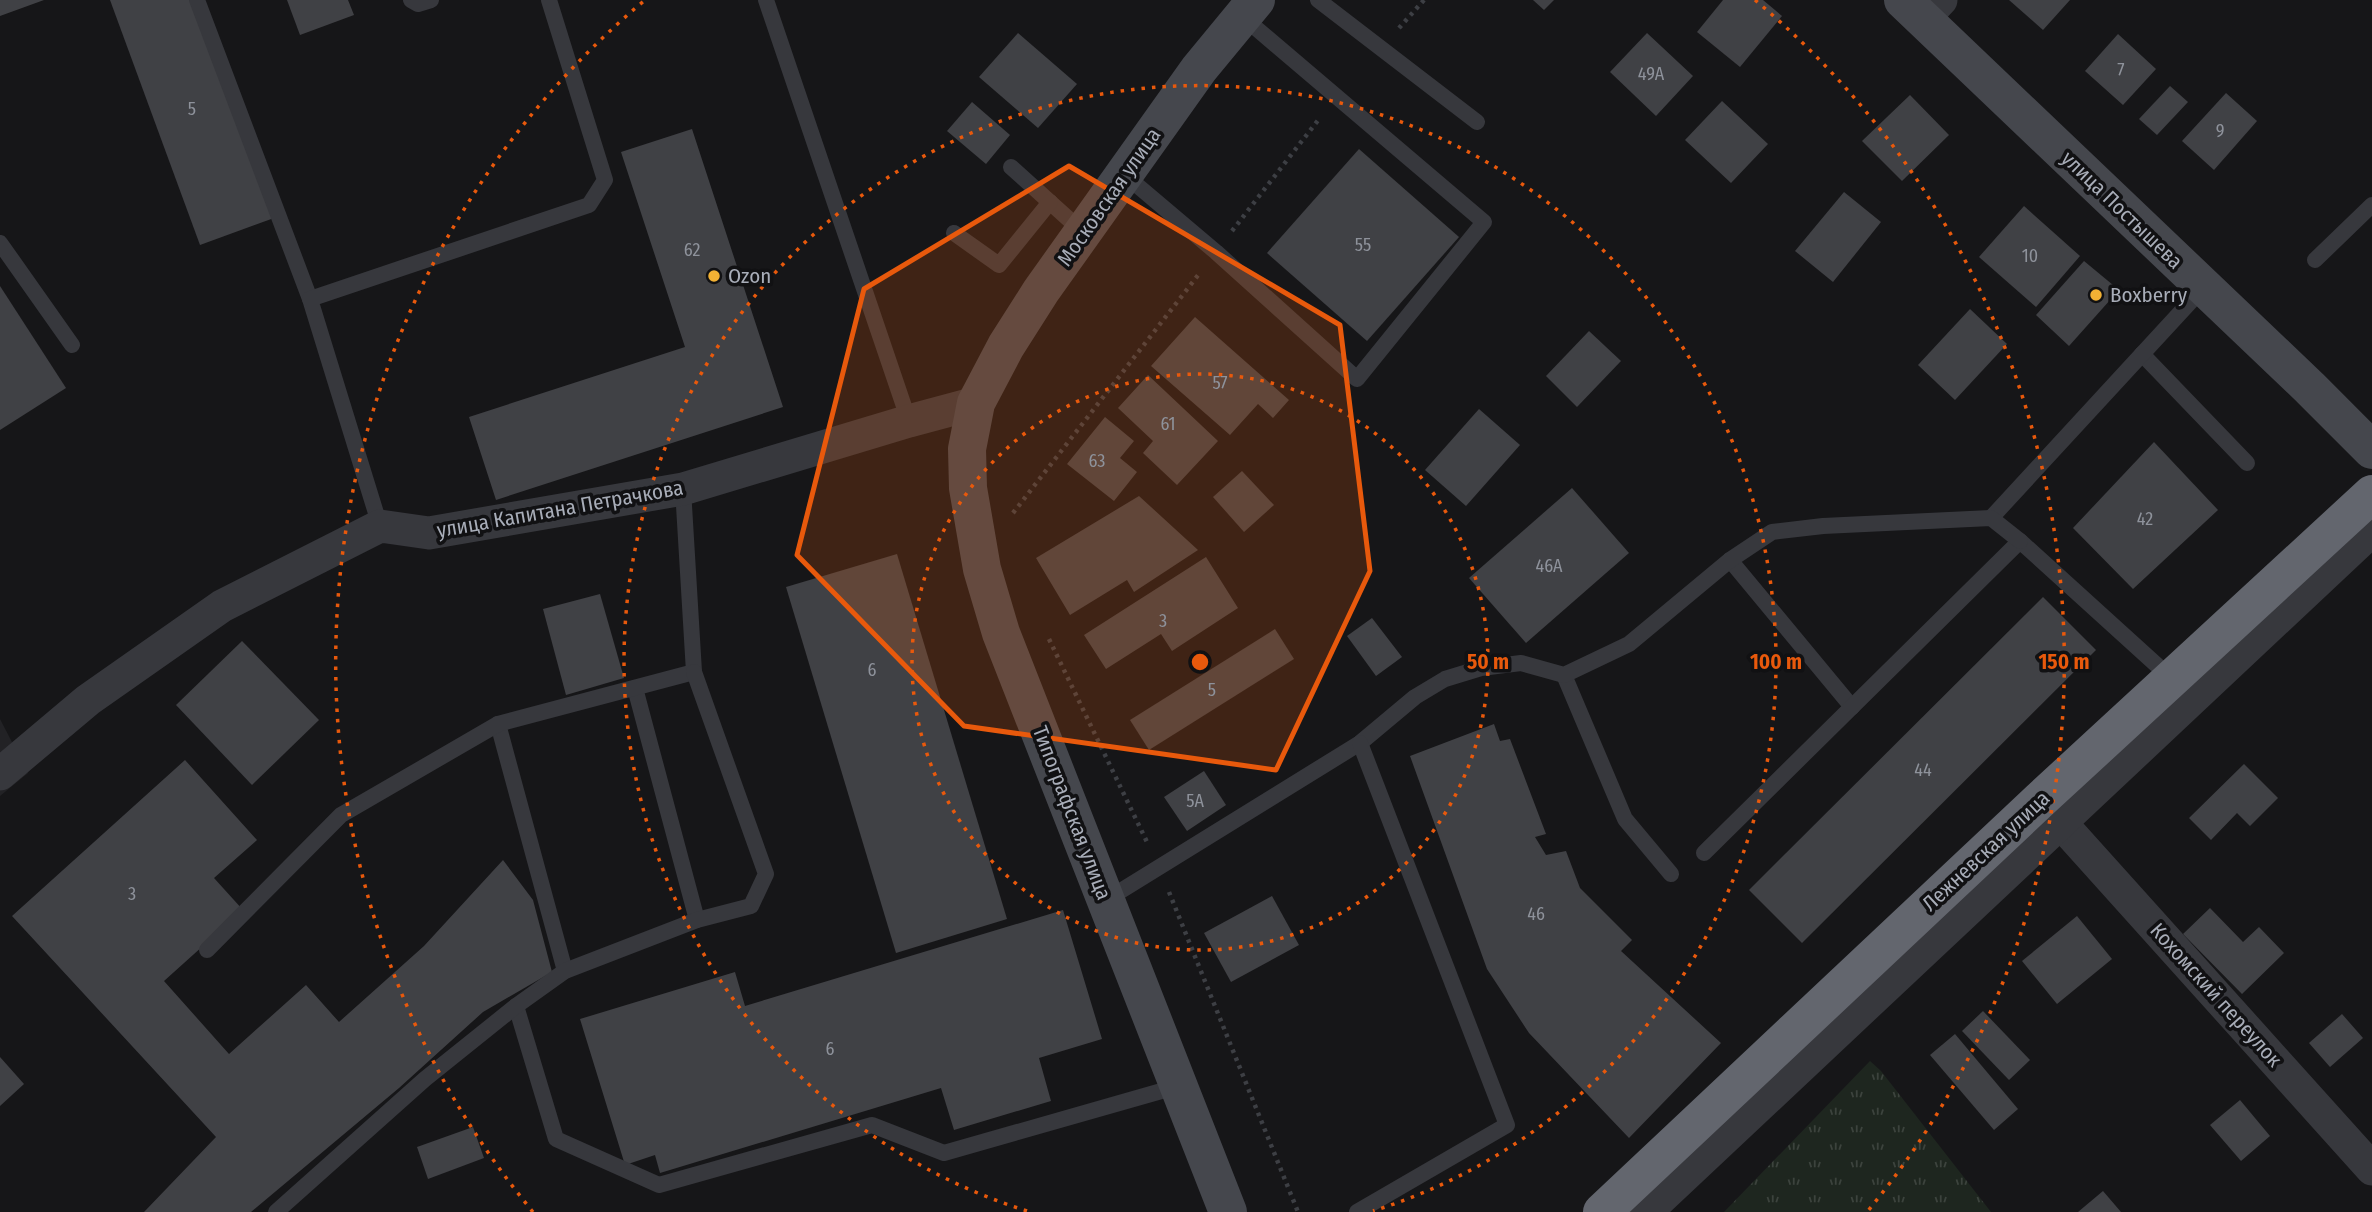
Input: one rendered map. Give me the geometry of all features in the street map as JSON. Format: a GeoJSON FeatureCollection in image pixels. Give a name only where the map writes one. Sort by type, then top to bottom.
{"type":"FeatureCollection","features":[{"type":"Feature","properties":{"kind":"highway","name":"Лежневская улица"},"geometry":{"type":"LineString","coordinates":[[1602,1212],[2050,811],[2171,678],[2372,494]]}},
{"type":"Feature","properties":{"kind":"street","name":"улица Постышева"},"geometry":{"type":"LineString","coordinates":[[1922,6],[2203,288],[2372,450]]}},
{"type":"Feature","properties":{"kind":"street","name":"Московская улица"},"geometry":{"type":"LineString","coordinates":[[976,403],[1013,335],[1041,291],[1199,69],[1250,8]]}},
{"type":"Feature","properties":{"kind":"street","name":"улица Капитана Петрачкова"},"geometry":{"type":"LineString","coordinates":[[380,526],[429,533],[683,489],[976,403]]}},
{"type":"Feature","properties":{"kind":"street","name":"Типографская улица"},"geometry":{"type":"LineString","coordinates":[[976,403],[967,449],[968,488],[982,569],[1002,632],[1228,1212]]}},
{"type":"Feature","properties":{"kind":"street"},"geometry":{"type":"LineString","coordinates":[[0,774],[88,700],[222,606],[380,526]]}},
{"type":"Feature","properties":{"kind":"street","name":"Лежневская улица"},"geometry":{"type":"LineString","coordinates":[[1646,1212],[2050,811],[2372,530]]}},
{"type":"Feature","properties":{"kind":"street","name":"Кохомский переулок"},"geometry":{"type":"LineString","coordinates":[[2050,811],[2372,1169]]}},
{"type":"Feature","properties":{"kind":"lane"},"geometry":{"type":"LineString","coordinates":[[197,0],[310,299],[380,526]]}},
{"type":"Feature","properties":{"kind":"lane"},"geometry":{"type":"LineString","coordinates":[[411,0],[418,4],[431,0]]}},
{"type":"Feature","properties":{"kind":"lane"},"geometry":{"type":"LineString","coordinates":[[310,299],[589,205],[605,180],[549,0]]}},
{"type":"Feature","properties":{"kind":"lane"},"geometry":{"type":"LineString","coordinates":[[766,0],[909,421]]}},
{"type":"Feature","properties":{"kind":"lane"},"geometry":{"type":"LineString","coordinates":[[1318,0],[1477,122]]}},
{"type":"Feature","properties":{"kind":"lane"},"geometry":{"type":"LineString","coordinates":[[1125,175],[1216,252],[1357,379],[1484,222],[1337,96],[1250,8]]}},
{"type":"Feature","properties":{"kind":"lane"},"geometry":{"type":"LineString","coordinates":[[1011,167],[1084,233]]}},
{"type":"Feature","properties":{"kind":"lane"},"geometry":{"type":"LineString","coordinates":[[954,233],[999,265],[1050,202]]}},
{"type":"Feature","properties":{"kind":"lane"},"geometry":{"type":"LineString","coordinates":[[2315,260],[2372,205]]}},
{"type":"Feature","properties":{"kind":"lane"},"geometry":{"type":"LineString","coordinates":[[0,243],[72,345]]}},
{"type":"Feature","properties":{"kind":"lane"},"geometry":{"type":"LineString","coordinates":[[1991,518],[2203,288]]}},
{"type":"Feature","properties":{"kind":"lane"},"geometry":{"type":"LineString","coordinates":[[2142,354],[2247,463]]}},
{"type":"Feature","properties":{"kind":"lane"},"geometry":{"type":"LineString","coordinates":[[276,1212],[425,1079],[516,1006],[565,971],[697,920],[751,906],[766,874],[694,672],[683,489]]}},
{"type":"Feature","properties":{"kind":"lane"},"geometry":{"type":"LineString","coordinates":[[1106,900],[1360,743],[1415,697],[1445,679],[1481,668],[1521,663],[1564,675],[1629,645],[1730,560],[1772,532],[1823,526],[1991,518],[2171,678]]}},
{"type":"Feature","properties":{"kind":"lane"},"geometry":{"type":"LineString","coordinates":[[1704,853],[2020,541]]}},
{"type":"Feature","properties":{"kind":"lane"},"geometry":{"type":"LineString","coordinates":[[1730,560],[1852,707]]}},
{"type":"Feature","properties":{"kind":"lane"},"geometry":{"type":"LineString","coordinates":[[207,950],[341,815],[498,724],[694,672]]}},
{"type":"Feature","properties":{"kind":"lane"},"geometry":{"type":"LineString","coordinates":[[1564,675],[1625,819],[1671,874]]}},
{"type":"Feature","properties":{"kind":"lane"},"geometry":{"type":"LineString","coordinates":[[635,688],[697,920]]}},
{"type":"Feature","properties":{"kind":"lane"},"geometry":{"type":"LineString","coordinates":[[498,724],[565,971]]}},
{"type":"Feature","properties":{"kind":"lane"},"geometry":{"type":"LineString","coordinates":[[1357,1212],[1507,1125],[1360,743]]}},
{"type":"Feature","properties":{"kind":"lane"},"geometry":{"type":"LineString","coordinates":[[516,1006],[556,1139],[659,1185],[872,1125],[944,1153],[1178,1086]]}},
{"type":"Feature","properties":{"kind":"path"},"geometry":{"type":"LineString","coordinates":[[1381,49],[1424,0]]}},
{"type":"Feature","properties":{"kind":"path"},"geometry":{"type":"LineString","coordinates":[[1010,516],[1337,96]]}},
{"type":"Feature","properties":{"kind":"path"},"geometry":{"type":"LineString","coordinates":[[1045,632],[1160,868],[1298,1212]]}},
{"type":"Feature","properties":{"kind":"highlighted area"},"geometry":{"type":"Polygon","coordinates":[[[1069,166],[1340,325],[1370,571],[1276,770],[964,726],[797,555],[864,289],[1069,166]]]}},
{"type":"Feature","properties":{"kind":"shaded area"},"geometry":{"type":"Polygon","coordinates":[[[0,719],[28,773],[0,796],[0,719]]]}},
{"type":"Feature","properties":{"kind":"green space"},"geometry":{"type":"Polygon","coordinates":[[[1870,1061],[1881,1071],[1991,1212],[1724,1212],[1870,1061]]]}},
{"type":"Feature","properties":{"kind":"building"},"geometry":{"type":"Polygon","coordinates":[[[0,0],[44,0],[0,16],[0,0]]]}},
{"type":"Feature","properties":{"kind":"building"},"geometry":{"type":"Polygon","coordinates":[[[110,0],[194,0],[274,218],[200,245],[110,0]]]}},
{"type":"Feature","properties":{"kind":"building"},"geometry":{"type":"Polygon","coordinates":[[[287,0],[348,0],[354,15],[300,35],[287,0]]]}},
{"type":"Feature","properties":{"kind":"building"},"geometry":{"type":"Polygon","coordinates":[[[1533,0],[1554,0],[1544,10],[1533,0]]]}},
{"type":"Feature","properties":{"kind":"building"},"geometry":{"type":"Polygon","coordinates":[[[1723,0],[1763,0],[1782,16],[1740,67],[1697,32],[1723,0]]]}},
{"type":"Feature","properties":{"kind":"building"},"geometry":{"type":"Polygon","coordinates":[[[2009,0],[2070,0],[2043,30],[2009,0]]]}},
{"type":"Feature","properties":{"kind":"building"},"geometry":{"type":"Polygon","coordinates":[[[1018,33],[1077,84],[1038,128],[979,77],[1018,33]]]}},
{"type":"Feature","properties":{"kind":"building"},"geometry":{"type":"Polygon","coordinates":[[[1647,33],[1693,76],[1656,116],[1610,72],[1647,33]]]}},
{"type":"Feature","properties":{"kind":"building"},"geometry":{"type":"Polygon","coordinates":[[[2118,34],[2156,69],[2123,105],[2085,71],[2118,34]]]}},
{"type":"Feature","properties":{"kind":"building"},"geometry":{"type":"Polygon","coordinates":[[[2170,86],[2188,102],[2157,135],[2139,119],[2170,86]]]}},
{"type":"Feature","properties":{"kind":"building"},"geometry":{"type":"Polygon","coordinates":[[[2226,93],[2257,121],[2214,170],[2182,141],[2226,93]]]}},
{"type":"Feature","properties":{"kind":"building"},"geometry":{"type":"Polygon","coordinates":[[[1910,95],[1949,135],[1902,181],[1862,141],[1910,95]]]}},
{"type":"Feature","properties":{"kind":"building"},"geometry":{"type":"Polygon","coordinates":[[[1722,101],[1768,144],[1731,183],[1685,140],[1722,101]]]}},
{"type":"Feature","properties":{"kind":"building"},"geometry":{"type":"Polygon","coordinates":[[[972,102],[1010,135],[986,164],[947,131],[972,102]]]}},
{"type":"Feature","properties":{"kind":"building"},"geometry":{"type":"Polygon","coordinates":[[[692,129],[783,407],[496,500],[469,417],[685,347],[621,152],[692,129]]]}},
{"type":"Feature","properties":{"kind":"building"},"geometry":{"type":"Polygon","coordinates":[[[1359,149],[1459,237],[1367,341],[1267,253],[1359,149]]]}},
{"type":"Feature","properties":{"kind":"building"},"geometry":{"type":"Polygon","coordinates":[[[1844,192],[1881,222],[1833,282],[1795,251],[1844,192]]]}},
{"type":"Feature","properties":{"kind":"building"},"geometry":{"type":"Polygon","coordinates":[[[2024,206],[2080,256],[2036,307],[1979,257],[2024,206]]]}},
{"type":"Feature","properties":{"kind":"building"},"geometry":{"type":"Polygon","coordinates":[[[2084,261],[2119,290],[2069,346],[2036,315],[2084,261]]]}},
{"type":"Feature","properties":{"kind":"building"},"geometry":{"type":"Polygon","coordinates":[[[0,286],[66,388],[0,430],[0,286]]]}},
{"type":"Feature","properties":{"kind":"building"},"geometry":{"type":"Polygon","coordinates":[[[1970,309],[2007,344],[1955,400],[1918,365],[1970,309]]]}},
{"type":"Feature","properties":{"kind":"building"},"geometry":{"type":"Polygon","coordinates":[[[1195,317],[1289,400],[1273,418],[1258,404],[1230,435],[1151,366],[1195,317]]]}},
{"type":"Feature","properties":{"kind":"building"},"geometry":{"type":"Polygon","coordinates":[[[1589,331],[1621,361],[1577,407],[1546,376],[1589,331]]]}},
{"type":"Feature","properties":{"kind":"building"},"geometry":{"type":"Polygon","coordinates":[[[1148,375],[1218,441],[1177,485],[1143,453],[1153,441],[1118,408],[1148,375]]]}},
{"type":"Feature","properties":{"kind":"building"},"geometry":{"type":"Polygon","coordinates":[[[1479,409],[1520,445],[1466,506],[1425,470],[1479,409]]]}},
{"type":"Feature","properties":{"kind":"building"},"geometry":{"type":"Polygon","coordinates":[[[1105,417],[1134,441],[1120,458],[1137,472],[1114,501],[1067,464],[1105,417]]]}},
{"type":"Feature","properties":{"kind":"building"},"geometry":{"type":"Polygon","coordinates":[[[2154,442],[2218,510],[2133,589],[2073,528],[2154,442]]]}},
{"type":"Feature","properties":{"kind":"building"},"geometry":{"type":"Polygon","coordinates":[[[1242,471],[1274,505],[1244,532],[1213,497],[1242,471]]]}},
{"type":"Feature","properties":{"kind":"building"},"geometry":{"type":"Polygon","coordinates":[[[1572,488],[1629,553],[1526,643],[1469,578],[1572,488]]]}},
{"type":"Feature","properties":{"kind":"building"},"geometry":{"type":"Polygon","coordinates":[[[1139,496],[1198,550],[1134,592],[1127,580],[1070,615],[1036,558],[1139,496]]]}},
{"type":"Feature","properties":{"kind":"building"},"geometry":{"type":"Polygon","coordinates":[[[897,554],[1007,919],[896,953],[786,587],[897,554]]]}},
{"type":"Feature","properties":{"kind":"building"},"geometry":{"type":"Polygon","coordinates":[[[1206,557],[1238,608],[1172,651],[1161,634],[1106,669],[1084,635],[1206,557]]]}},
{"type":"Feature","properties":{"kind":"building"},"geometry":{"type":"Polygon","coordinates":[[[600,594],[624,678],[566,695],[543,609],[600,594]]]}},
{"type":"Feature","properties":{"kind":"building"},"geometry":{"type":"Polygon","coordinates":[[[2043,597],[2096,650],[1802,943],[1749,890],[2043,597]]]}},
{"type":"Feature","properties":{"kind":"building"},"geometry":{"type":"Polygon","coordinates":[[[1372,618],[1402,657],[1376,676],[1347,636],[1372,618]]]}},
{"type":"Feature","properties":{"kind":"building"},"geometry":{"type":"Polygon","coordinates":[[[1275,629],[1294,659],[1149,750],[1130,720],[1275,629]]]}},
{"type":"Feature","properties":{"kind":"building"},"geometry":{"type":"Polygon","coordinates":[[[242,641],[319,720],[252,785],[176,705],[242,641]]]}},
{"type":"Feature","properties":{"kind":"building"},"geometry":{"type":"Polygon","coordinates":[[[1494,724],[1500,741],[1510,739],[1546,834],[1535,837],[1546,855],[1566,851],[1580,888],[1632,940],[1621,951],[1721,1043],[1629,1138],[1529,1033],[1487,969],[1410,756],[1494,724]]]}},
{"type":"Feature","properties":{"kind":"building"},"geometry":{"type":"Polygon","coordinates":[[[185,760],[257,840],[214,878],[243,910],[164,981],[229,1054],[306,985],[339,1022],[424,946],[503,860],[533,900],[552,972],[483,1012],[399,1088],[251,1212],[144,1212],[216,1137],[12,916],[185,760]]]}},
{"type":"Feature","properties":{"kind":"building"},"geometry":{"type":"Polygon","coordinates":[[[2244,764],[2278,798],[2250,826],[2237,813],[2211,840],[2189,818],[2244,764]]]}},
{"type":"Feature","properties":{"kind":"building"},"geometry":{"type":"Polygon","coordinates":[[[1204,771],[1226,805],[1187,831],[1164,797],[1204,771]]]}},
{"type":"Feature","properties":{"kind":"building"},"geometry":{"type":"Polygon","coordinates":[[[1272,896],[1299,945],[1231,982],[1204,933],[1272,896]]]}},
{"type":"Feature","properties":{"kind":"building"},"geometry":{"type":"Polygon","coordinates":[[[2210,908],[2243,942],[2259,927],[2284,953],[2242,994],[2183,934],[2210,908]]]}},
{"type":"Feature","properties":{"kind":"building"},"geometry":{"type":"Polygon","coordinates":[[[1063,910],[1102,1039],[1039,1058],[1051,1101],[954,1130],[941,1088],[660,1173],[655,1155],[625,1165],[580,1019],[735,972],[745,1006],[1063,910]]]}},
{"type":"Feature","properties":{"kind":"building"},"geometry":{"type":"Polygon","coordinates":[[[2077,916],[2112,959],[2057,1004],[2022,961],[2077,916]]]}},
{"type":"Feature","properties":{"kind":"building"},"geometry":{"type":"Polygon","coordinates":[[[1983,1011],[2030,1060],[2009,1080],[1962,1031],[1983,1011]]]}},
{"type":"Feature","properties":{"kind":"building"},"geometry":{"type":"Polygon","coordinates":[[[2342,1014],[2363,1038],[2330,1067],[2309,1043],[2342,1014]]]}},
{"type":"Feature","properties":{"kind":"building"},"geometry":{"type":"Polygon","coordinates":[[[1955,1034],[2018,1109],[1994,1130],[1930,1055],[1955,1034]]]}},
{"type":"Feature","properties":{"kind":"building"},"geometry":{"type":"Polygon","coordinates":[[[0,1057],[24,1084],[0,1106],[0,1057]]]}},
{"type":"Feature","properties":{"kind":"building"},"geometry":{"type":"Polygon","coordinates":[[[2240,1100],[2270,1136],[2241,1161],[2210,1125],[2240,1100]]]}},
{"type":"Feature","properties":{"kind":"building"},"geometry":{"type":"Polygon","coordinates":[[[473,1127],[484,1158],[428,1179],[417,1147],[473,1127]]]}},
{"type":"Feature","properties":{"kind":"building"},"geometry":{"type":"Polygon","coordinates":[[[2103,1191],[2121,1212],[2078,1212],[2103,1191]]]}},
{"type":"Feature","properties":{"kind":"place","name":"Ozon"},"geometry":{"type":"Point","coordinates":[714,276]}},
{"type":"Feature","properties":{"kind":"place","name":"Boxberry"},"geometry":{"type":"Point","coordinates":[2096,295]}}]}
